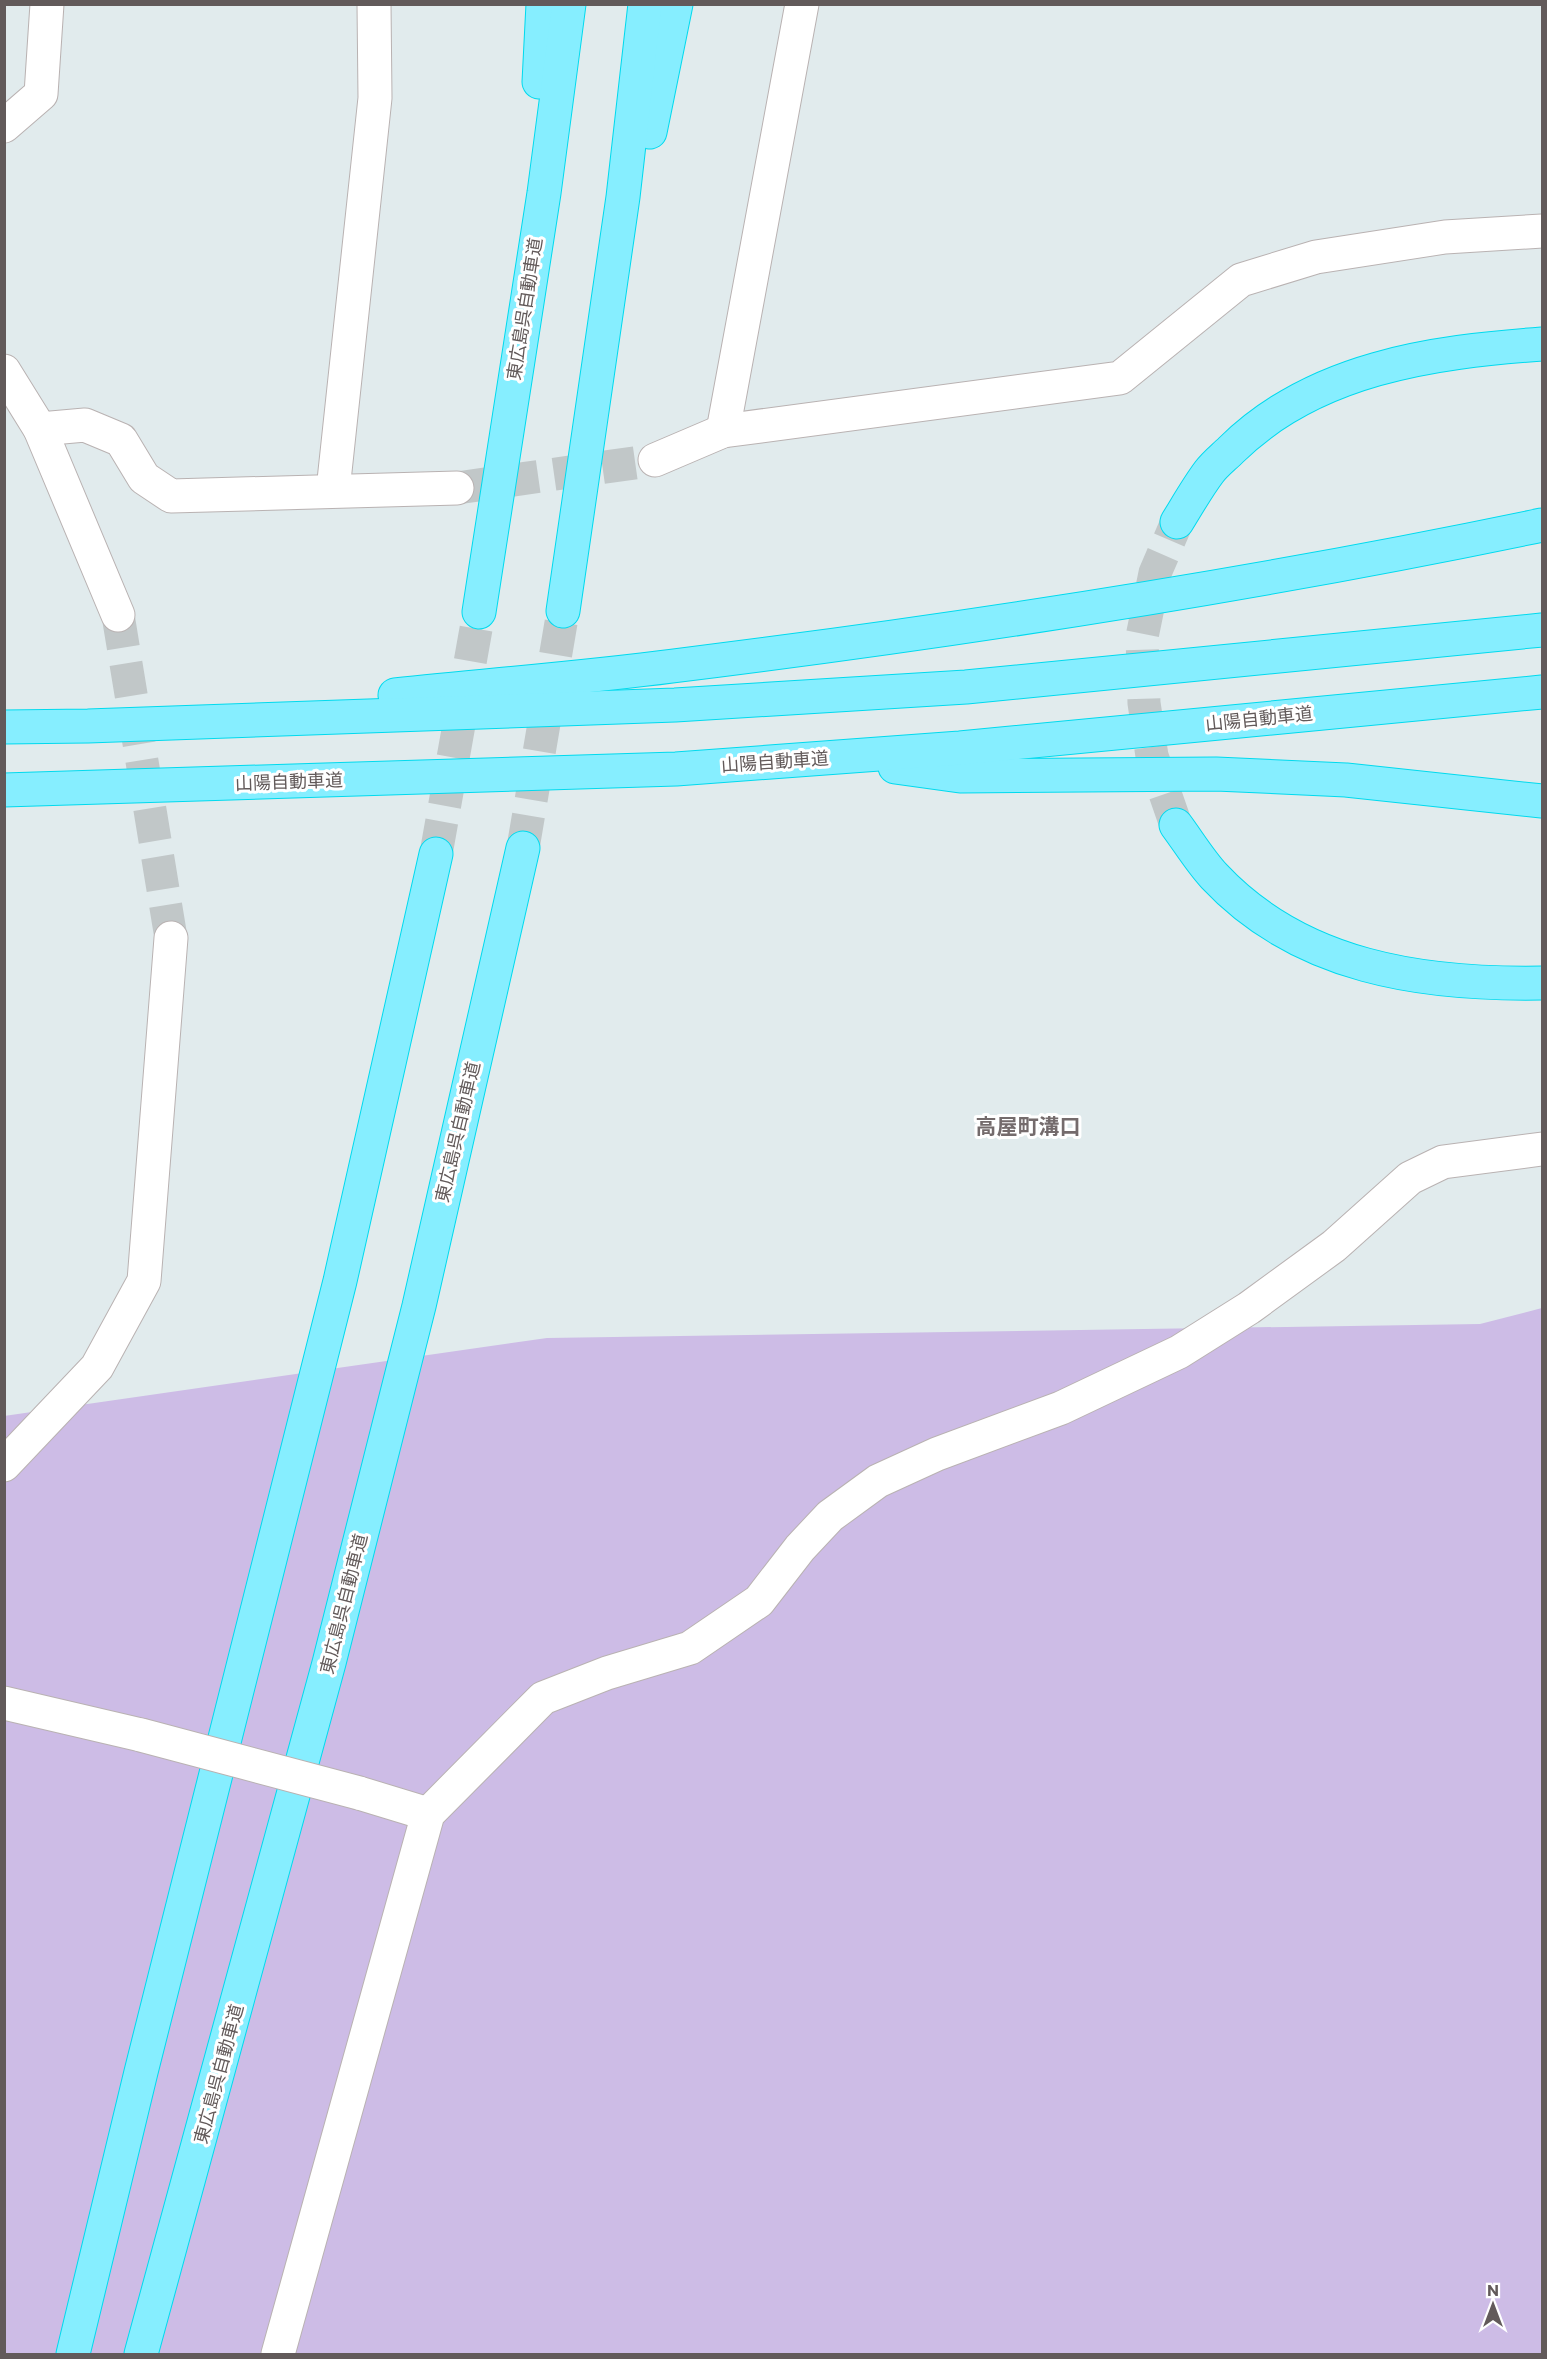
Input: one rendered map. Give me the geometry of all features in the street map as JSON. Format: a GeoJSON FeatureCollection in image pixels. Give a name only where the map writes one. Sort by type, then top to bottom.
{"type":"FeatureCollection","features":[{"type":"Feature","properties":{"kind":"highway"},"geometry":{"type":"LineString","coordinates":[[515,370],[533,188],[543,4]]}},
{"type":"Feature","properties":{"kind":"highway","name":"東広島呉自動車道"},"geometry":{"type":"LineString","coordinates":[[479,612],[544,193],[570,4]]}},
{"type":"Feature","properties":{"kind":"highway"},"geometry":{"type":"LineString","coordinates":[[563,611],[623,197],[645,4]]}},
{"type":"Feature","properties":{"kind":"highway"},"geometry":{"type":"LineString","coordinates":[[598,378],[676,4]]}},
{"type":"Feature","properties":{"kind":"highway"},"geometry":{"type":"LineString","coordinates":[[1177,522],[1210,471],[1246,434],[1307,393],[1379,367],[1465,350],[1542,344]]}},
{"type":"Feature","properties":{"kind":"highway"},"geometry":{"type":"LineString","coordinates":[[88,726],[672,666],[1233,584],[1415,552],[1542,525]]}},
{"type":"Feature","properties":{"kind":"highway"},"geometry":{"type":"LineString","coordinates":[[4,727],[675,705],[966,687],[1542,630]]}},
{"type":"Feature","properties":{"kind":"highway","name":"山陽自動車道"},"geometry":{"type":"LineString","coordinates":[[4,790],[676,769],[960,748],[1542,692]]}},
{"type":"Feature","properties":{"kind":"highway"},"geometry":{"type":"LineString","coordinates":[[827,758],[960,776],[1228,775],[1347,780],[1542,801]]}},
{"type":"Feature","properties":{"kind":"highway"},"geometry":{"type":"LineString","coordinates":[[1176,825],[1214,876],[1268,922],[1334,955],[1407,976],[1489,984],[1542,984]]}},
{"type":"Feature","properties":{"kind":"highway","name":"東広島呉自動車道"},"geometry":{"type":"LineString","coordinates":[[141,2355],[329,1663],[419,1306],[523,848]]}},
{"type":"Feature","properties":{"kind":"highway"},"geometry":{"type":"LineString","coordinates":[[73,2355],[141,2072],[340,1281],[436,854]]}},
{"type":"Feature","properties":{"kind":"street"},"geometry":{"type":"LineString","coordinates":[[4,126],[41,94],[47,4]]}},
{"type":"Feature","properties":{"kind":"street"},"geometry":{"type":"LineString","coordinates":[[333,490],[375,98],[374,4]]}},
{"type":"Feature","properties":{"kind":"street"},"geometry":{"type":"LineString","coordinates":[[723,431],[802,4]]}},
{"type":"Feature","properties":{"kind":"street"},"geometry":{"type":"LineString","coordinates":[[656,460],[723,431],[1120,378],[1241,280],[1328,255],[1445,237],[1542,231]]}},
{"type":"Feature","properties":{"kind":"street"},"geometry":{"type":"LineString","coordinates":[[4,371],[40,429],[118,615]]}},
{"type":"Feature","properties":{"kind":"street"},"geometry":{"type":"LineString","coordinates":[[40,429],[85,425],[121,440],[144,478],[171,496],[457,488]]}},
{"type":"Feature","properties":{"kind":"street"},"geometry":{"type":"LineString","coordinates":[[4,1465],[97,1367],[144,1281],[171,938]]}},
{"type":"Feature","properties":{"kind":"street"},"geometry":{"type":"LineString","coordinates":[[278,2355],[428,1814],[543,1698],[607,1673],[690,1648],[759,1601],[800,1548],[830,1516],[878,1481],[937,1454],[1061,1408],[1179,1352],[1249,1308],[1334,1246],[1410,1178],[1443,1162],[1542,1149]]}},
{"type":"Feature","properties":{"kind":"street"},"geometry":{"type":"LineString","coordinates":[[4,1704],[141,1735],[359,1793],[428,1814]]}},
{"type":"Feature","properties":{"kind":"shaded area"},"geometry":{"type":"Polygon","coordinates":[[[1542,1308],[1542,2354],[5,2354],[4,1416],[547,1338],[1480,1324],[1542,1308]]]}},
{"type":"Feature","properties":{"kind":"tunnel"},"geometry":{"type":"LineString","coordinates":[[457,488],[655,460]]}},
{"type":"Feature","properties":{"kind":"tunnel"},"geometry":{"type":"LineString","coordinates":[[1176,825],[1152,756],[1144,703],[1142,637],[1155,573],[1177,522]]}},
{"type":"Feature","properties":{"kind":"tunnel"},"geometry":{"type":"LineString","coordinates":[[523,848],[563,611]]}},
{"type":"Feature","properties":{"kind":"tunnel"},"geometry":{"type":"LineString","coordinates":[[436,854],[479,612]]}},
{"type":"Feature","properties":{"kind":"tunnel"},"geometry":{"type":"LineString","coordinates":[[118,615],[171,938]]}},
{"type":"Feature","properties":{"kind":"district","name":"高屋町溝口"},"geometry":{"type":"Point","coordinates":[1028,1127]}}]}
